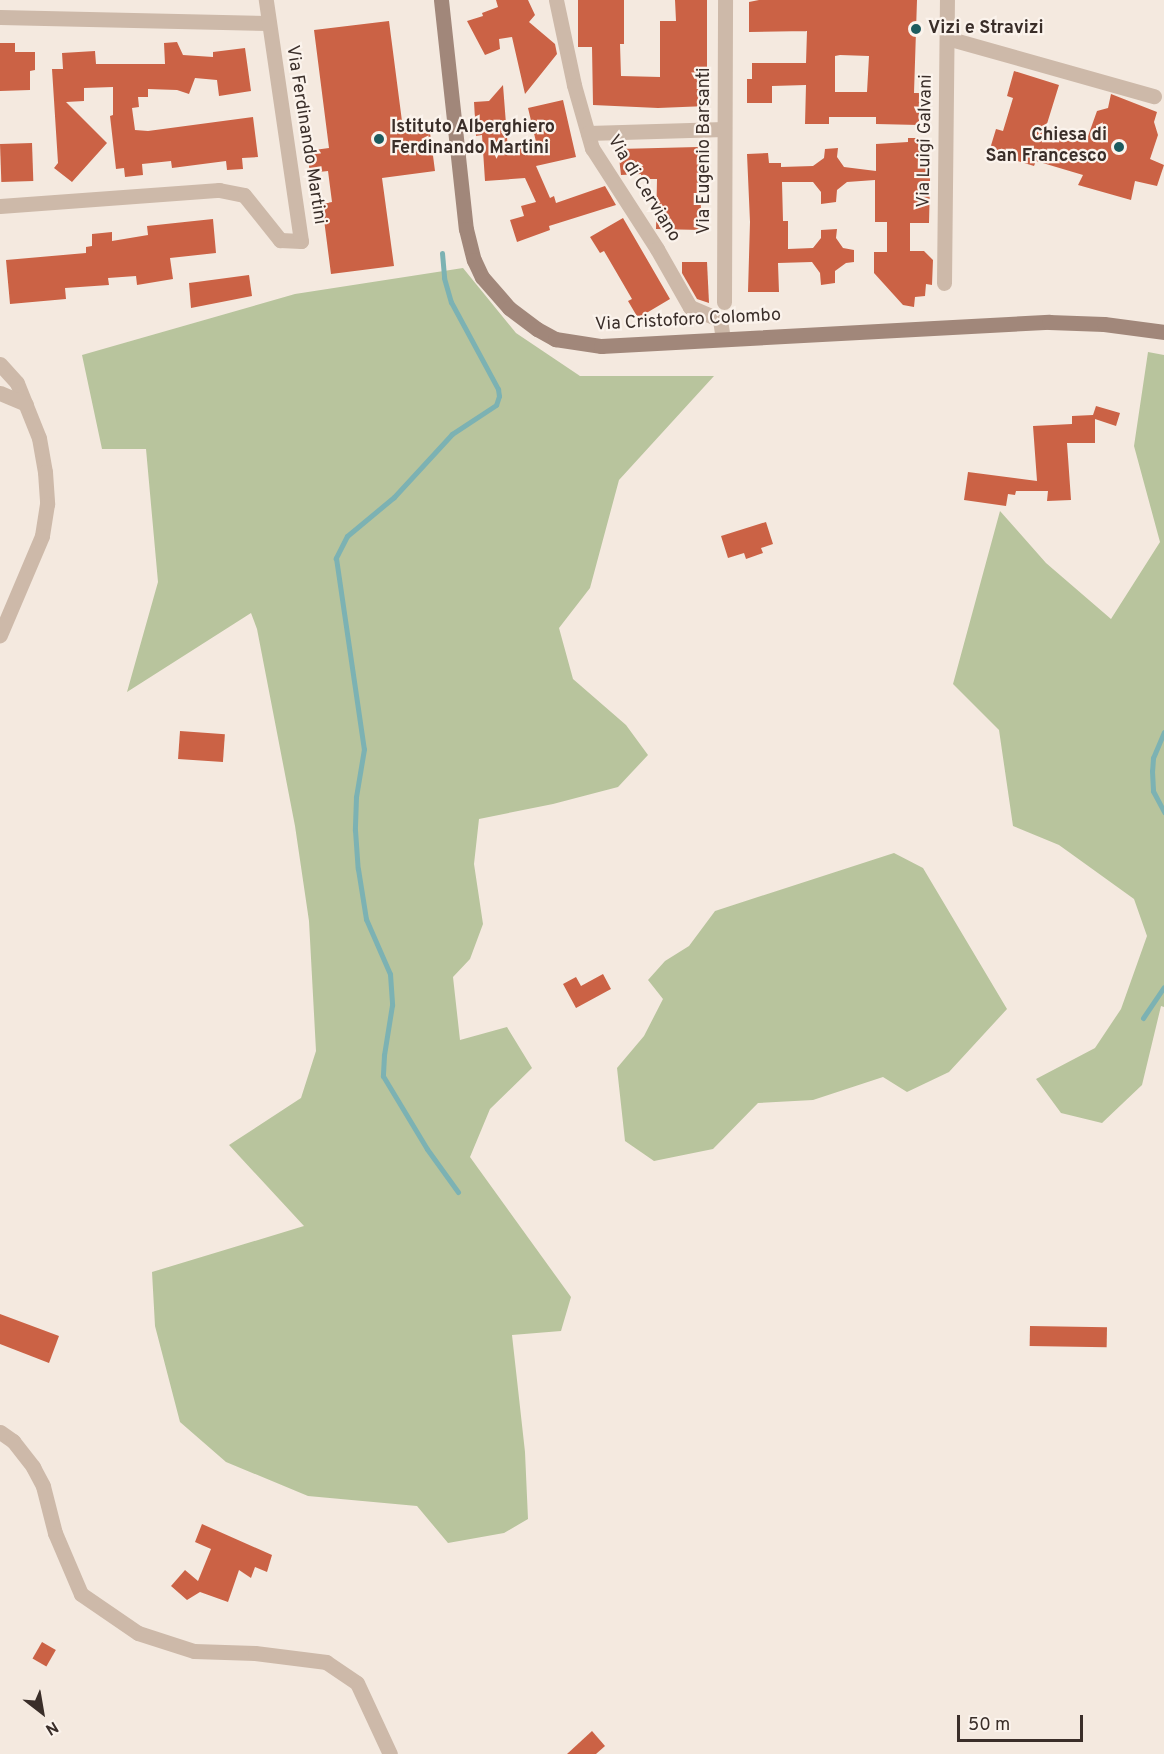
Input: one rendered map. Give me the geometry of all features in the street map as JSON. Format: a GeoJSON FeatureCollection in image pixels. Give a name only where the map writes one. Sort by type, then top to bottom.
{"type":"FeatureCollection","features":[{"type":"Feature","properties":{"kind":"main road","name":"Via Cristoforo Colombo"},"geometry":{"type":"LineString","coordinates":[[441,0],[466,229],[474,260],[494,291],[523,320],[555,339],[601,346],[1049,322],[1104,324],[1164,332]]}},
{"type":"Feature","properties":{"kind":"street","name":"Via Ferdinando Martini"},"geometry":{"type":"LineString","coordinates":[[0,206],[219,190],[244,195],[280,240],[302,241],[266,0]]}},
{"type":"Feature","properties":{"kind":"street","name":"Via di Cerviano"},"geometry":{"type":"LineString","coordinates":[[556,0],[592,148],[657,249],[690,307],[695,311],[719,318],[723,339]]}},
{"type":"Feature","properties":{"kind":"street","name":"Via Eugenio Barsanti"},"geometry":{"type":"LineString","coordinates":[[724,302],[725,0]]}},
{"type":"Feature","properties":{"kind":"street","name":"Via Luigi Galvani"},"geometry":{"type":"LineString","coordinates":[[944,283],[947,0]]}},
{"type":"Feature","properties":{"kind":"street"},"geometry":{"type":"LineString","coordinates":[[0,17],[269,23]]}},
{"type":"Feature","properties":{"kind":"street"},"geometry":{"type":"LineString","coordinates":[[947,38],[1154,96]]}},
{"type":"Feature","properties":{"kind":"street"},"geometry":{"type":"LineString","coordinates":[[588,133],[724,129]]}},
{"type":"Feature","properties":{"kind":"street"},"geometry":{"type":"LineString","coordinates":[[0,364],[17,383],[39,438],[45,471],[47,504],[42,536],[0,635]]}},
{"type":"Feature","properties":{"kind":"street"},"geometry":{"type":"LineString","coordinates":[[0,393],[26,404]]}},
{"type":"Feature","properties":{"kind":"street"},"geometry":{"type":"LineString","coordinates":[[0,1432],[19,1450],[43,1486],[54,1533],[81,1594],[138,1634],[194,1651],[255,1653],[326,1662],[357,1683],[390,1754]]}},
{"type":"Feature","properties":{"kind":"green space"},"geometry":{"type":"Polygon","coordinates":[[[463,268],[516,333],[580,376],[714,376],[619,480],[590,588],[559,628],[573,679],[626,725],[648,755],[618,787],[553,804],[479,819],[474,864],[483,924],[470,959],[453,977],[460,1040],[507,1027],[532,1068],[490,1109],[470,1157],[571,1297],[561,1331],[512,1335],[525,1452],[528,1519],[504,1533],[448,1543],[417,1506],[308,1496],[226,1462],[180,1422],[155,1326],[152,1272],[304,1226],[229,1145],[301,1098],[316,1051],[309,921],[295,826],[257,629],[251,613],[127,692],[158,582],[146,449],[102,449],[82,355],[295,294],[463,268]]]}},
{"type":"Feature","properties":{"kind":"green space"},"geometry":{"type":"Polygon","coordinates":[[[1148,352],[1164,355],[1164,1007],[1161,1006],[1142,1085],[1102,1123],[1061,1113],[1036,1079],[1095,1048],[1121,1009],[1147,936],[1134,899],[1059,845],[1013,826],[999,730],[953,684],[1000,511],[1046,563],[1111,619],[1160,542],[1134,446],[1148,352]]]}},
{"type":"Feature","properties":{"kind":"green space"},"geometry":{"type":"Polygon","coordinates":[[[894,853],[923,868],[1007,1009],[949,1072],[907,1092],[883,1077],[813,1100],[758,1103],[713,1149],[654,1161],[625,1141],[617,1068],[644,1036],[663,999],[648,980],[665,961],[689,946],[715,911],[894,853]]]}},
{"type":"Feature","properties":{"kind":"building"},"geometry":{"type":"Polygon","coordinates":[[[496,0],[528,0],[535,15],[529,22],[555,44],[557,54],[525,94],[512,37],[499,39],[500,49],[485,55],[467,21],[483,16],[482,13],[498,7],[496,0]]]}},
{"type":"Feature","properties":{"kind":"building"},"geometry":{"type":"Polygon","coordinates":[[[578,0],[624,0],[624,44],[620,44],[621,76],[660,77],[660,21],[676,21],[675,0],[707,0],[707,106],[658,108],[593,105],[592,47],[578,47],[578,0]]]}},
{"type":"Feature","properties":{"kind":"building"},"geometry":{"type":"Polygon","coordinates":[[[759,0],[917,0],[914,93],[919,93],[919,125],[876,124],[876,117],[829,117],[829,124],[805,124],[806,85],[772,86],[772,103],[747,103],[747,79],[752,79],[752,63],[806,63],[807,31],[749,32],[749,2],[759,0]],[[835,56],[835,92],[867,92],[869,56],[835,56]]]}},
{"type":"Feature","properties":{"kind":"building","name":"Istituto Alberghiero Ferdinando Martini"},"geometry":{"type":"Polygon","coordinates":[[[389,21],[403,129],[429,125],[435,171],[382,178],[394,266],[331,274],[322,204],[332,202],[328,171],[310,173],[307,151],[329,148],[314,30],[389,21]]]}},
{"type":"Feature","properties":{"kind":"building"},"geometry":{"type":"Polygon","coordinates":[[[177,42],[183,55],[213,57],[213,52],[245,48],[251,91],[219,96],[217,80],[195,78],[189,94],[177,90],[148,89],[148,97],[138,97],[139,107],[132,108],[135,130],[148,131],[253,117],[258,157],[242,158],[243,169],[227,170],[226,161],[172,168],[171,161],[142,164],[143,175],[125,177],[124,168],[116,169],[110,116],[113,115],[113,87],[84,88],[84,101],[66,102],[107,143],[72,182],[54,168],[58,163],[52,69],[63,69],[62,53],[95,51],[96,64],[165,64],[164,43],[177,42]]]}},
{"type":"Feature","properties":{"kind":"building"},"geometry":{"type":"Polygon","coordinates":[[[0,43],[15,43],[15,52],[35,52],[35,70],[30,71],[30,90],[0,91],[0,43]]]}},
{"type":"Feature","properties":{"kind":"building"},"geometry":{"type":"Polygon","coordinates":[[[1014,71],[1059,85],[1046,127],[1087,139],[1097,111],[1108,108],[1111,94],[1157,112],[1154,122],[1158,135],[1150,159],[1164,165],[1157,186],[1135,181],[1131,200],[1078,185],[1083,175],[1036,161],[1034,166],[989,152],[996,129],[1003,131],[1013,98],[1007,96],[1014,71]]]}},
{"type":"Feature","properties":{"kind":"building"},"geometry":{"type":"Polygon","coordinates":[[[503,85],[508,150],[537,146],[528,108],[563,100],[576,157],[536,166],[550,198],[554,196],[556,203],[605,186],[616,205],[549,226],[550,230],[517,242],[510,220],[524,216],[521,206],[536,202],[525,178],[485,181],[482,135],[476,136],[474,102],[489,101],[503,85]]]}},
{"type":"Feature","properties":{"kind":"building"},"geometry":{"type":"Polygon","coordinates":[[[908,138],[931,138],[929,223],[910,223],[910,251],[924,251],[933,260],[932,285],[926,284],[925,296],[915,297],[914,307],[903,305],[874,273],[874,252],[887,252],[887,222],[875,222],[875,180],[847,182],[837,190],[836,202],[821,204],[821,192],[813,182],[782,182],[783,221],[788,221],[788,249],[813,248],[821,238],[821,230],[837,229],[836,238],[843,248],[854,250],[854,262],[846,263],[835,271],[835,283],[821,285],[820,273],[812,262],[778,263],[779,292],[748,292],[750,222],[747,154],[768,153],[769,163],[781,163],[781,167],[813,166],[824,158],[825,149],[838,148],[837,157],[844,167],[876,171],[876,144],[908,142],[908,138]]]}},
{"type":"Feature","properties":{"kind":"building"},"geometry":{"type":"Polygon","coordinates":[[[32,143],[33,181],[1,182],[0,144],[32,143]]]}},
{"type":"Feature","properties":{"kind":"building"},"geometry":{"type":"Polygon","coordinates":[[[698,147],[702,230],[656,229],[657,179],[641,179],[641,174],[621,175],[618,149],[698,147]]]}},
{"type":"Feature","properties":{"kind":"building"},"geometry":{"type":"Polygon","coordinates":[[[623,218],[670,299],[638,318],[628,301],[632,299],[604,251],[600,253],[590,237],[623,218]]]}},
{"type":"Feature","properties":{"kind":"building"},"geometry":{"type":"Polygon","coordinates":[[[213,219],[216,253],[170,258],[173,279],[137,285],[136,276],[108,278],[109,285],[65,288],[66,299],[10,304],[6,260],[86,253],[86,247],[92,246],[92,234],[112,232],[112,241],[148,235],[147,226],[213,219]]]}},
{"type":"Feature","properties":{"kind":"building"},"geometry":{"type":"Polygon","coordinates":[[[682,262],[707,262],[709,303],[697,299],[682,273],[682,262]]]}},
{"type":"Feature","properties":{"kind":"building"},"geometry":{"type":"Polygon","coordinates":[[[249,275],[252,296],[191,308],[189,283],[249,275]]]}},
{"type":"Feature","properties":{"kind":"building"},"geometry":{"type":"Polygon","coordinates":[[[1096,406],[1120,413],[1116,426],[1095,419],[1095,443],[1067,443],[1071,500],[1047,501],[1048,491],[1016,491],[1015,495],[1008,494],[1006,506],[964,500],[968,472],[1037,481],[1033,426],[1072,424],[1072,416],[1093,415],[1096,406]]]}},
{"type":"Feature","properties":{"kind":"building"},"geometry":{"type":"Polygon","coordinates":[[[766,522],[773,544],[761,548],[763,553],[746,559],[744,553],[728,558],[721,536],[766,522]]]}},
{"type":"Feature","properties":{"kind":"building"},"geometry":{"type":"Polygon","coordinates":[[[180,731],[225,734],[223,762],[178,759],[180,731]]]}},
{"type":"Feature","properties":{"kind":"building"},"geometry":{"type":"Polygon","coordinates":[[[603,974],[611,989],[576,1008],[563,984],[576,977],[581,986],[603,974]]]}},
{"type":"Feature","properties":{"kind":"building"},"geometry":{"type":"Polygon","coordinates":[[[0,1314],[59,1336],[49,1363],[0,1344],[0,1314]]]}},
{"type":"Feature","properties":{"kind":"building"},"geometry":{"type":"Polygon","coordinates":[[[1030,1326],[1107,1327],[1107,1347],[1030,1346],[1030,1326]]]}},
{"type":"Feature","properties":{"kind":"building"},"geometry":{"type":"Polygon","coordinates":[[[202,1524],[272,1555],[267,1572],[255,1567],[251,1578],[239,1570],[228,1602],[200,1592],[187,1600],[171,1586],[185,1570],[198,1581],[211,1549],[195,1542],[202,1524]]]}},
{"type":"Feature","properties":{"kind":"building"},"geometry":{"type":"Polygon","coordinates":[[[42,1642],[56,1650],[46,1666],[32,1658],[42,1642]]]}},
{"type":"Feature","properties":{"kind":"building"},"geometry":{"type":"Polygon","coordinates":[[[592,1731],[605,1746],[596,1754],[567,1754],[592,1731]]]}},
{"type":"Feature","properties":{"kind":"waterway"},"geometry":{"type":"LineString","coordinates":[[442,253],[444,278],[451,302],[498,389],[499,396],[496,405],[452,434],[394,497],[347,536],[336,558],[364,749],[356,797],[355,830],[358,869],[366,919],[390,974],[392,1005],[383,1076],[427,1149],[458,1192]]}},
{"type":"Feature","properties":{"kind":"waterway"},"geometry":{"type":"LineString","coordinates":[[1164,732],[1153,758],[1152,771],[1153,791],[1164,812]]}},
{"type":"Feature","properties":{"kind":"waterway"},"geometry":{"type":"LineString","coordinates":[[1143,1018],[1164,987]]}},
{"type":"Feature","properties":{"kind":"place","name":"Vizi e Stravizi"},"geometry":{"type":"Point","coordinates":[916,29]}},
{"type":"Feature","properties":{"kind":"place","name":"Istituto Alberghiero Ferdinando Martini"},"geometry":{"type":"Point","coordinates":[379,139]}},
{"type":"Feature","properties":{"kind":"place","name":"Chiesa di San Francesco"},"geometry":{"type":"Point","coordinates":[1119,147]}}]}
